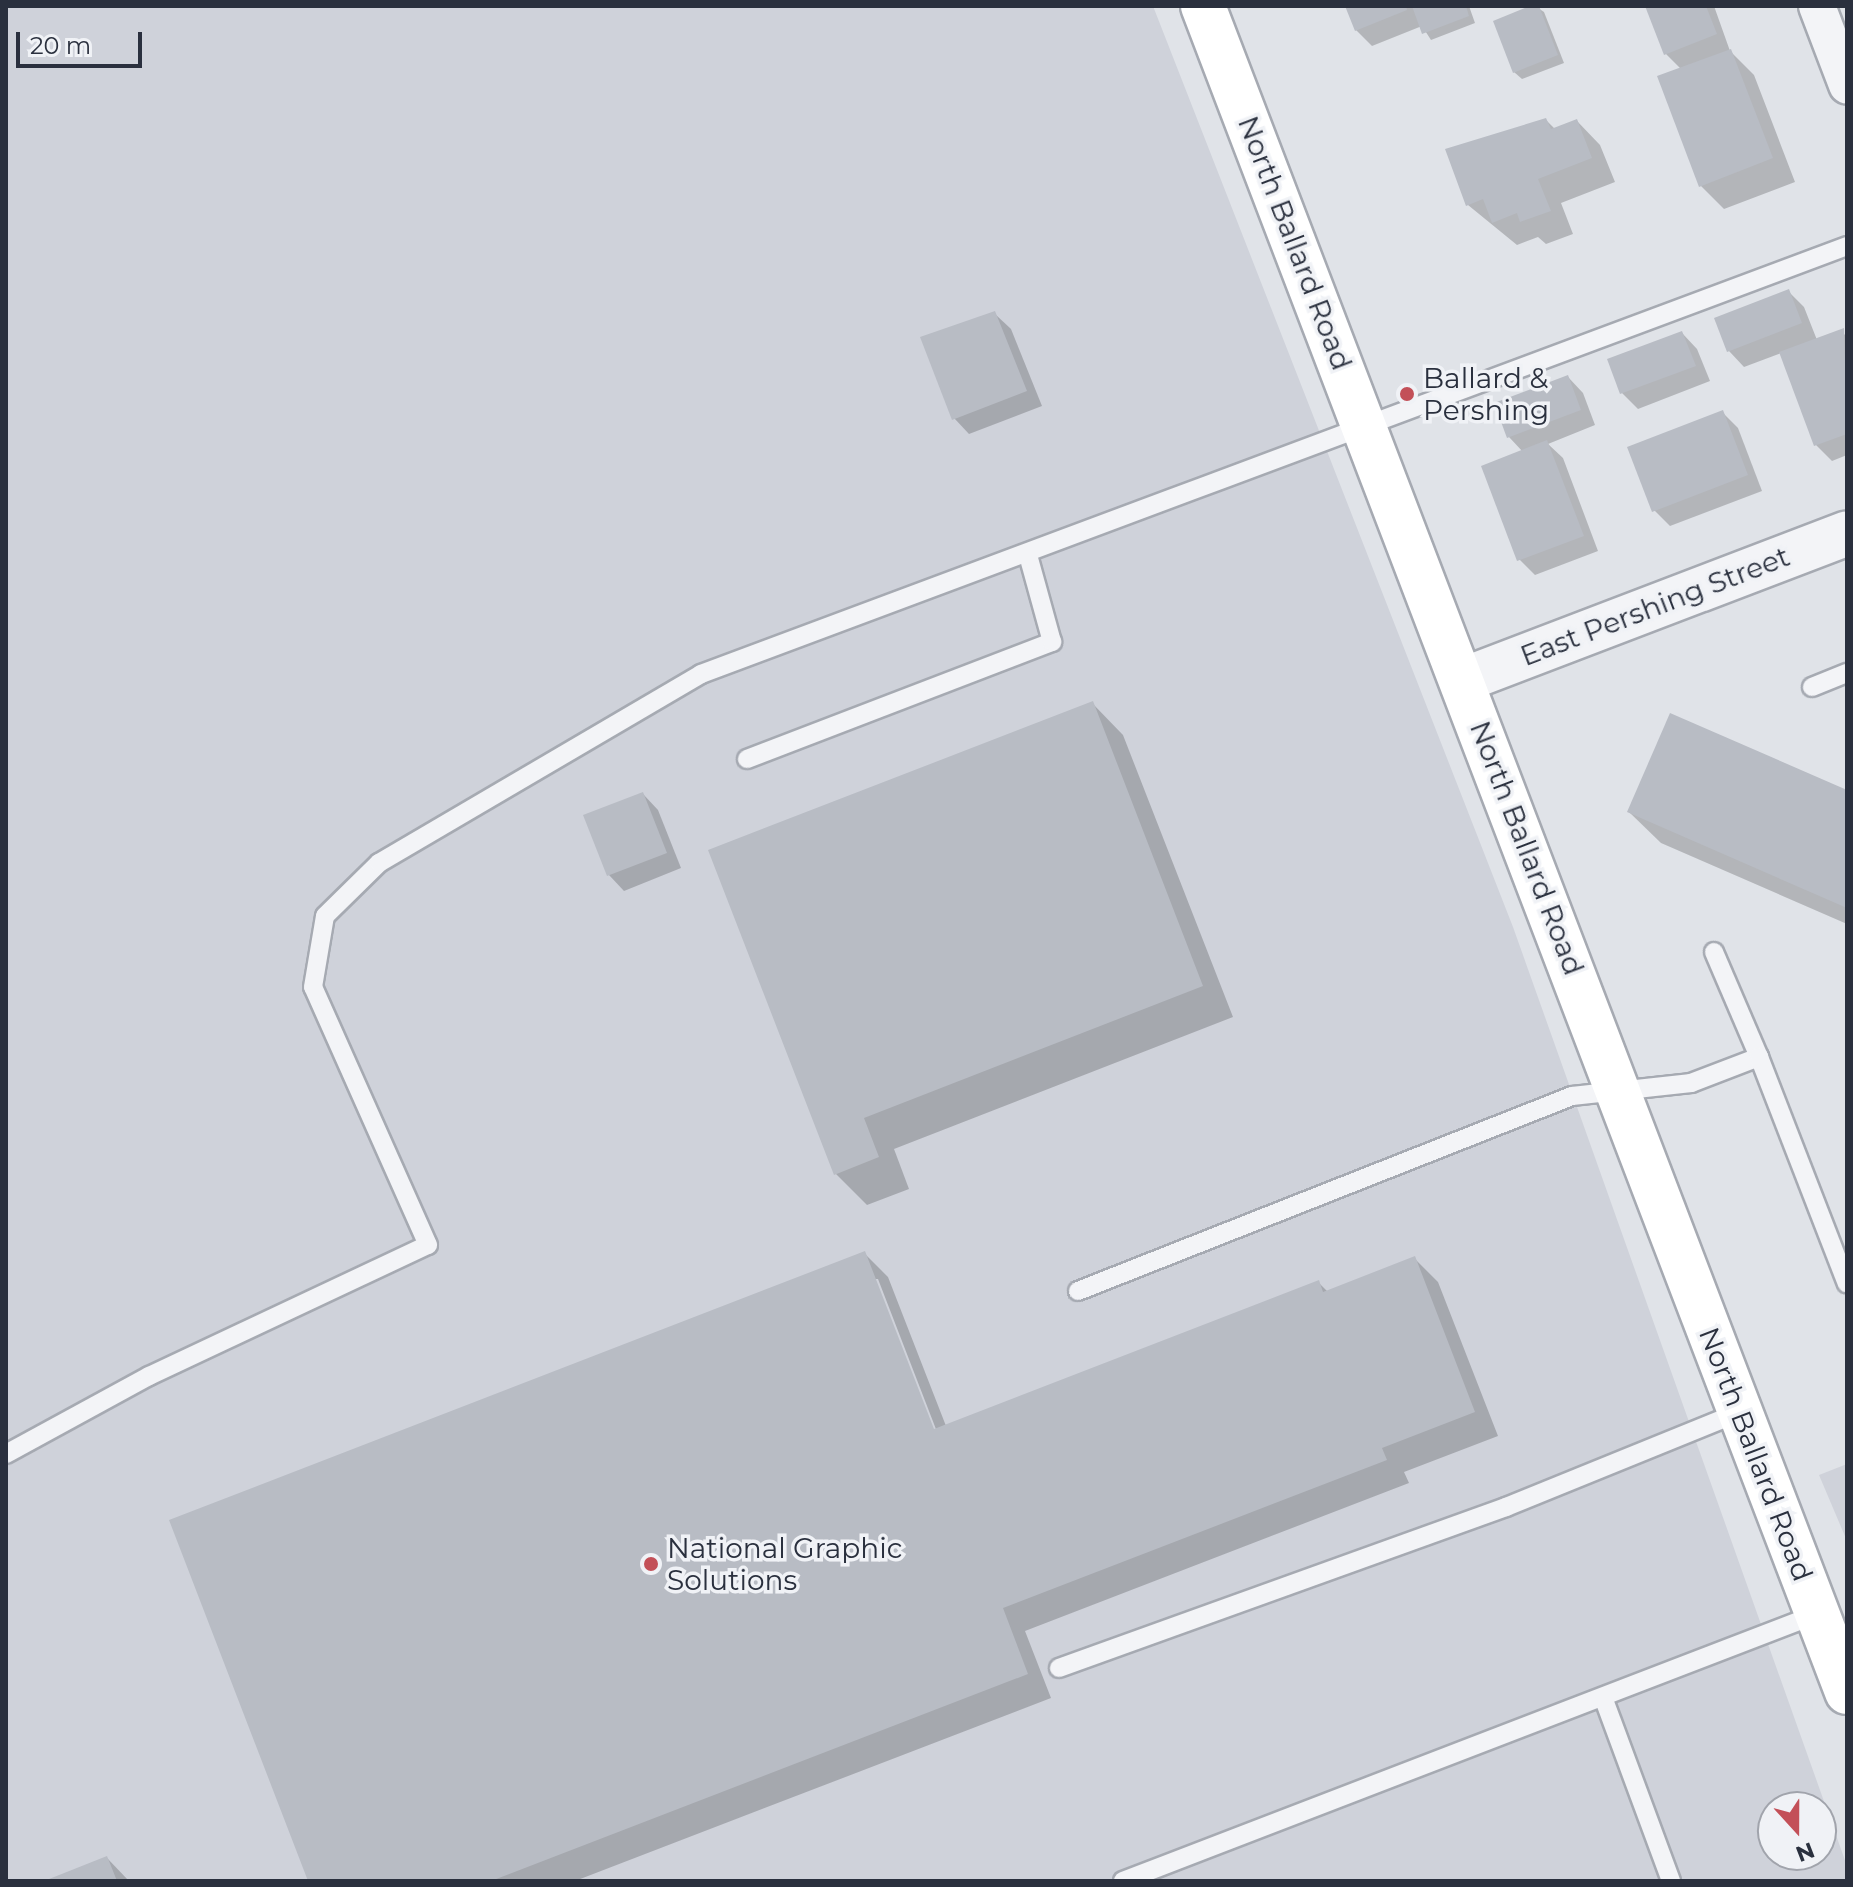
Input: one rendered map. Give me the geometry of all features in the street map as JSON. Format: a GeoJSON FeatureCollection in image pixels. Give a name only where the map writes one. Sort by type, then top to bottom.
{"type":"FeatureCollection","features":[{"type":"Feature","properties":{"kind":"main road","name":"North Ballard Road"},"geometry":{"type":"LineString","coordinates":[[1203,6],[1367,428],[1847,1692]]}},
{"type":"Feature","properties":{"kind":"street"},"geometry":{"type":"LineString","coordinates":[[1817,6],[1847,85]]}},
{"type":"Feature","properties":{"kind":"street","name":"East Pershing Street"},"geometry":{"type":"LineString","coordinates":[[1463,680],[1847,533]]}},
{"type":"Feature","properties":{"kind":"lane"},"geometry":{"type":"LineString","coordinates":[[6,1454],[149,1376],[428,1245],[313,987],[325,916],[379,863],[701,674],[1028,555],[1847,246]]}},
{"type":"Feature","properties":{"kind":"lane"},"geometry":{"type":"LineString","coordinates":[[747,759],[1052,642],[1028,555]]}},
{"type":"Feature","properties":{"kind":"lane"},"geometry":{"type":"LineString","coordinates":[[1812,687],[1847,673]]}},
{"type":"Feature","properties":{"kind":"lane"},"geometry":{"type":"LineString","coordinates":[[1714,952],[1759,1057],[1847,1284]]}},
{"type":"Feature","properties":{"kind":"lane"},"geometry":{"type":"LineString","coordinates":[[1078,1291],[1572,1096],[1691,1083],[1759,1057]]}},
{"type":"Feature","properties":{"kind":"lane"},"geometry":{"type":"LineString","coordinates":[[1059,1668],[1506,1507],[1740,1412]]}},
{"type":"Feature","properties":{"kind":"lane"},"geometry":{"type":"LineString","coordinates":[[1123,1881],[1817,1614]]}},
{"type":"Feature","properties":{"kind":"lane"},"geometry":{"type":"LineString","coordinates":[[1603,1697],[1671,1881]]}},
{"type":"Feature","properties":{"kind":"shaded area"},"geometry":{"type":"Polygon","coordinates":[[[6,6],[1153,6],[1513,927],[1820,1791],[1757,1791],[1757,1871],[1837,1871],[1837,1838],[1847,1866],[1847,1881],[6,1881],[6,6]]]}},
{"type":"Feature","properties":{"kind":"shaded area"},"geometry":{"type":"Polygon","coordinates":[[[1847,1464],[1847,1541],[1819,1475],[1847,1464]]]}},
{"type":"Feature","properties":{"kind":"building"},"geometry":{"type":"Polygon","coordinates":[[[1345,6],[1406,6],[1407,10],[1355,31],[1345,6]]]}},
{"type":"Feature","properties":{"kind":"building"},"geometry":{"type":"Polygon","coordinates":[[[1412,6],[1466,6],[1469,16],[1422,34],[1412,6]]]}},
{"type":"Feature","properties":{"kind":"building"},"geometry":{"type":"Polygon","coordinates":[[[1530,6],[1539,6],[1558,55],[1513,73],[1493,21],[1530,6]]]}},
{"type":"Feature","properties":{"kind":"building"},"geometry":{"type":"Polygon","coordinates":[[[1645,6],[1706,6],[1717,34],[1664,55],[1645,6]]]}},
{"type":"Feature","properties":{"kind":"building"},"geometry":{"type":"Polygon","coordinates":[[[1731,49],[1773,158],[1699,187],[1657,76],[1731,49]]]}},
{"type":"Feature","properties":{"kind":"building"},"geometry":{"type":"Polygon","coordinates":[[[1546,118],[1551,129],[1577,119],[1592,158],[1538,179],[1551,211],[1520,222],[1517,213],[1492,223],[1483,199],[1466,206],[1445,149],[1546,118]]]}},
{"type":"Feature","properties":{"kind":"building"},"geometry":{"type":"Polygon","coordinates":[[[1789,289],[1802,323],[1727,352],[1714,318],[1789,289]]]}},
{"type":"Feature","properties":{"kind":"building"},"geometry":{"type":"Polygon","coordinates":[[[995,311],[1027,391],[952,420],[920,337],[995,311]]]}},
{"type":"Feature","properties":{"kind":"building"},"geometry":{"type":"Polygon","coordinates":[[[1844,328],[1847,434],[1814,446],[1779,352],[1844,328]]]}},
{"type":"Feature","properties":{"kind":"building"},"geometry":{"type":"Polygon","coordinates":[[[1682,331],[1696,366],[1620,394],[1607,359],[1682,331]]]}},
{"type":"Feature","properties":{"kind":"building"},"geometry":{"type":"Polygon","coordinates":[[[1568,375],[1581,410],[1507,438],[1494,403],[1568,375]]]}},
{"type":"Feature","properties":{"kind":"building"},"geometry":{"type":"Polygon","coordinates":[[[1723,410],[1748,475],[1652,512],[1627,447],[1723,410]]]}},
{"type":"Feature","properties":{"kind":"building"},"geometry":{"type":"Polygon","coordinates":[[[1547,440],[1584,536],[1517,561],[1481,466],[1547,440]]]}},
{"type":"Feature","properties":{"kind":"building"},"geometry":{"type":"Polygon","coordinates":[[[1093,701],[1203,986],[864,1118],[879,1157],[834,1175],[708,850],[1093,701]]]}},
{"type":"Feature","properties":{"kind":"building"},"geometry":{"type":"Polygon","coordinates":[[[1670,713],[1847,790],[1847,908],[1627,812],[1670,713]]]}},
{"type":"Feature","properties":{"kind":"building"},"geometry":{"type":"Polygon","coordinates":[[[643,792],[667,853],[607,876],[583,815],[643,792]]]}},
{"type":"Feature","properties":{"kind":"building","name":"National Graphic Solutions"},"geometry":{"type":"Polygon","coordinates":[[[865,1251],[934,1429],[1319,1280],[1323,1292],[1415,1256],[1475,1412],[1382,1448],[1387,1460],[1003,1608],[1028,1674],[491,1881],[308,1881],[169,1520],[865,1251]]]}},
{"type":"Feature","properties":{"kind":"building"},"geometry":{"type":"Polygon","coordinates":[[[107,1856],[117,1881],[44,1881],[107,1856]]]}},
{"type":"Feature","properties":{"kind":"place","name":"Ballard & Pershing"},"geometry":{"type":"Point","coordinates":[1407,394]}},
{"type":"Feature","properties":{"kind":"place","name":"National Graphic Solutions"},"geometry":{"type":"Point","coordinates":[651,1564]}}]}
